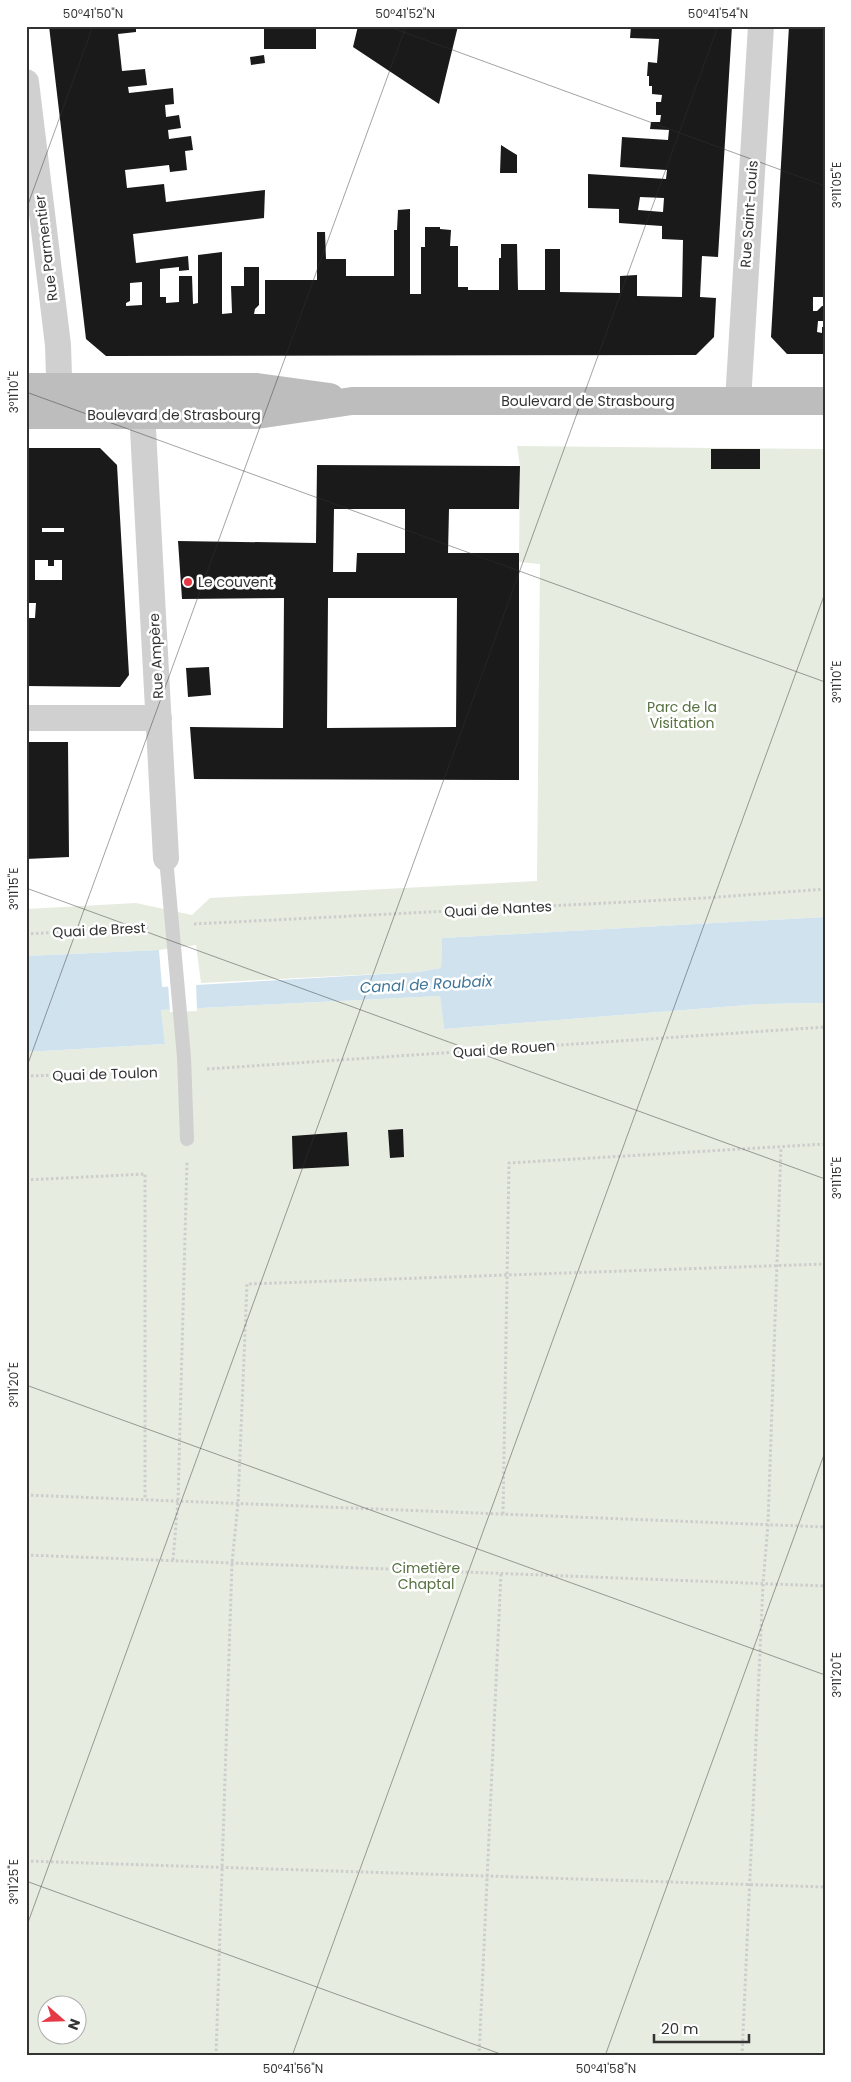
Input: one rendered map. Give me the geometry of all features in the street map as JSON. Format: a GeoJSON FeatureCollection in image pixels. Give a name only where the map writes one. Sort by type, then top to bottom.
{"type":"FeatureCollection","features":[{"type":"Feature","properties":{"kind":"main road","name":"Boulevard de Strasbourg"},"geometry":{"type":"LineString","coordinates":[[26,387],[256,387],[352,401],[825,401]]}},
{"type":"Feature","properties":{"kind":"main road","name":"Boulevard de Strasbourg"},"geometry":{"type":"LineString","coordinates":[[26,415],[270,414],[352,401]]}},
{"type":"Feature","properties":{"kind":"street","name":"Rue Saint-Louis"},"geometry":{"type":"LineString","coordinates":[[738,401],[761,26]]}},
{"type":"Feature","properties":{"kind":"street","name":"Rue Parmentier"},"geometry":{"type":"LineString","coordinates":[[26,82],[58,345],[61,387],[60,415]]}},
{"type":"Feature","properties":{"kind":"street","name":"Rue Ampère"},"geometry":{"type":"LineString","coordinates":[[141,387],[166,858]]}},
{"type":"Feature","properties":{"kind":"street"},"geometry":{"type":"LineString","coordinates":[[26,718],[159,718]]}},
{"type":"Feature","properties":{"kind":"lane","name":"Rue Ampère"},"geometry":{"type":"LineString","coordinates":[[166,858],[184,1064],[187,1139]]}},
{"type":"Feature","properties":{"kind":"path","name":"Quai de Nantes"},"geometry":{"type":"LineString","coordinates":[[171,926],[705,898],[825,889]]}},
{"type":"Feature","properties":{"kind":"path","name":"Quai de Brest"},"geometry":{"type":"LineString","coordinates":[[26,934],[171,926]]}},
{"type":"Feature","properties":{"kind":"path","name":"Quai de Rouen"},"geometry":{"type":"LineString","coordinates":[[184,1064],[825,1027]]}},
{"type":"Feature","properties":{"kind":"path","name":"Quai de Toulon"},"geometry":{"type":"LineString","coordinates":[[26,1076],[184,1064]]}},
{"type":"Feature","properties":{"kind":"path"},"geometry":{"type":"LineString","coordinates":[[173,1560],[178,1500],[187,1139]]}},
{"type":"Feature","properties":{"kind":"path"},"geometry":{"type":"LineString","coordinates":[[503,1514],[509,1163],[825,1144]]}},
{"type":"Feature","properties":{"kind":"path"},"geometry":{"type":"LineString","coordinates":[[742,2056],[763,1584],[768,1524],[780,1146]]}},
{"type":"Feature","properties":{"kind":"path"},"geometry":{"type":"LineString","coordinates":[[26,1180],[144,1174],[146,1500]]}},
{"type":"Feature","properties":{"kind":"path"},"geometry":{"type":"LineString","coordinates":[[216,2056],[232,1563],[238,1503],[247,1284],[825,1264]]}},
{"type":"Feature","properties":{"kind":"path"},"geometry":{"type":"LineString","coordinates":[[26,1495],[825,1527]]}},
{"type":"Feature","properties":{"kind":"path"},"geometry":{"type":"LineString","coordinates":[[26,1554],[825,1586]]}},
{"type":"Feature","properties":{"kind":"path"},"geometry":{"type":"LineString","coordinates":[[479,2056],[501,1573]]}},
{"type":"Feature","properties":{"kind":"path"},"geometry":{"type":"LineString","coordinates":[[26,1861],[825,1887]]}},
{"type":"Feature","properties":{"kind":"green space","name":"Parc de la Visitation"},"geometry":{"type":"Polygon","coordinates":[[[517,446],[825,449],[825,917],[442,938],[441,968],[418,972],[201,983],[196,945],[159,950],[26,956],[26,909],[136,903],[192,915],[210,898],[537,881],[540,564],[519,562],[520,466],[517,446]]]}},
{"type":"Feature","properties":{"kind":"green space","name":"Cimetière Chaptal"},"geometry":{"type":"Polygon","coordinates":[[[440,996],[444,1029],[760,1004],[825,1003],[825,2056],[26,2056],[26,1052],[165,1044],[161,1010],[440,996]]]}},
{"type":"Feature","properties":{"kind":"water","name":"Canal de Roubaix"},"geometry":{"type":"Polygon","coordinates":[[[825,917],[825,1003],[760,1004],[444,1029],[440,996],[161,1010],[165,1044],[26,1052],[26,956],[159,950],[162,987],[418,972],[441,968],[442,938],[825,917]]]}},
{"type":"Feature","properties":{"kind":"pier"},"geometry":{"type":"Polygon","coordinates":[[[196,981],[197,1011],[170,1012],[168,984],[196,981]]]}},
{"type":"Feature","properties":{"kind":"building"},"geometry":{"type":"Polygon","coordinates":[[[49,26],[136,26],[136,32],[118,34],[122,71],[145,69],[147,85],[128,87],[129,93],[173,88],[174,104],[165,105],[166,117],[179,115],[181,128],[168,130],[169,139],[191,136],[193,150],[185,151],[187,170],[170,172],[169,165],[125,170],[127,188],[164,184],[166,202],[265,190],[264,218],[133,234],[136,263],[188,256],[189,270],[179,271],[179,267],[160,269],[160,297],[166,297],[166,303],[179,302],[179,276],[192,276],[193,304],[198,303],[198,255],[222,252],[222,314],[232,313],[231,286],[244,286],[244,267],[259,267],[259,305],[255,309],[254,314],[265,314],[265,280],[317,280],[317,232],[325,232],[326,259],[346,259],[346,276],[394,276],[394,230],[397,230],[398,210],[410,209],[410,294],[421,294],[421,247],[425,247],[425,227],[440,227],[440,229],[451,230],[450,246],[458,246],[458,287],[468,287],[468,290],[499,290],[501,244],[517,244],[518,290],[545,290],[545,249],[560,249],[560,292],[620,293],[620,276],[637,275],[637,296],[682,297],[683,240],[662,239],[662,226],[619,223],[619,209],[588,208],[588,174],[666,179],[667,170],[620,167],[622,137],[668,140],[669,130],[650,129],[651,122],[660,122],[661,115],[656,115],[656,102],[661,102],[662,95],[652,94],[652,86],[649,86],[649,76],[647,76],[648,62],[657,63],[659,39],[630,38],[631,26],[732,26],[718,257],[702,256],[700,297],[716,298],[714,337],[696,355],[106,356],[86,339],[49,26]],[[640,197],[638,210],[663,212],[664,198],[640,197]],[[142,282],[130,283],[130,301],[126,303],[126,306],[142,305],[142,282]]]}},
{"type":"Feature","properties":{"kind":"building"},"geometry":{"type":"Polygon","coordinates":[[[264,26],[316,26],[316,49],[264,49],[264,26]]]}},
{"type":"Feature","properties":{"kind":"building"},"geometry":{"type":"Polygon","coordinates":[[[358,26],[458,26],[439,104],[353,47],[358,26]]]}},
{"type":"Feature","properties":{"kind":"building"},"geometry":{"type":"Polygon","coordinates":[[[789,26],[825,26],[825,297],[813,297],[813,311],[817,311],[822,306],[825,306],[825,321],[818,321],[817,332],[822,333],[822,327],[825,327],[825,354],[787,354],[771,337],[789,26]]]}},
{"type":"Feature","properties":{"kind":"building"},"geometry":{"type":"Polygon","coordinates":[[[264,55],[265,63],[251,65],[250,57],[264,55]]]}},
{"type":"Feature","properties":{"kind":"building"},"geometry":{"type":"Polygon","coordinates":[[[501,145],[517,155],[517,173],[500,173],[501,145]]]}},
{"type":"Feature","properties":{"kind":"building"},"geometry":{"type":"Polygon","coordinates":[[[26,448],[100,448],[117,465],[129,675],[120,687],[26,686],[26,618],[35,618],[36,603],[26,603],[26,448]],[[42,528],[42,532],[64,532],[64,528],[42,528]],[[35,560],[35,580],[62,580],[62,560],[54,560],[54,566],[48,566],[48,560],[35,560]]]}},
{"type":"Feature","properties":{"kind":"building"},"geometry":{"type":"Polygon","coordinates":[[[711,449],[760,449],[760,469],[711,469],[711,449]]]}},
{"type":"Feature","properties":{"kind":"building","name":"Le couvent"},"geometry":{"type":"Polygon","coordinates":[[[317,465],[520,466],[519,509],[449,509],[448,553],[519,553],[519,780],[194,779],[190,727],[283,728],[284,598],[182,599],[178,541],[316,543],[317,465]],[[334,509],[333,572],[356,572],[357,553],[405,553],[405,509],[334,509]],[[328,598],[327,728],[456,727],[457,598],[328,598]]]}},
{"type":"Feature","properties":{"kind":"building"},"geometry":{"type":"Polygon","coordinates":[[[209,667],[211,695],[188,697],[186,668],[209,667]]]}},
{"type":"Feature","properties":{"kind":"building"},"geometry":{"type":"Polygon","coordinates":[[[26,742],[68,742],[69,857],[26,859],[26,742]]]}},
{"type":"Feature","properties":{"kind":"building"},"geometry":{"type":"Polygon","coordinates":[[[403,1129],[404,1157],[390,1158],[388,1130],[403,1129]]]}},
{"type":"Feature","properties":{"kind":"building"},"geometry":{"type":"Polygon","coordinates":[[[347,1132],[349,1166],[293,1169],[292,1136],[347,1132]]]}},
{"type":"Feature","properties":{"kind":"place","name":"Le couvent"},"geometry":{"type":"Point","coordinates":[188,582]}}]}
